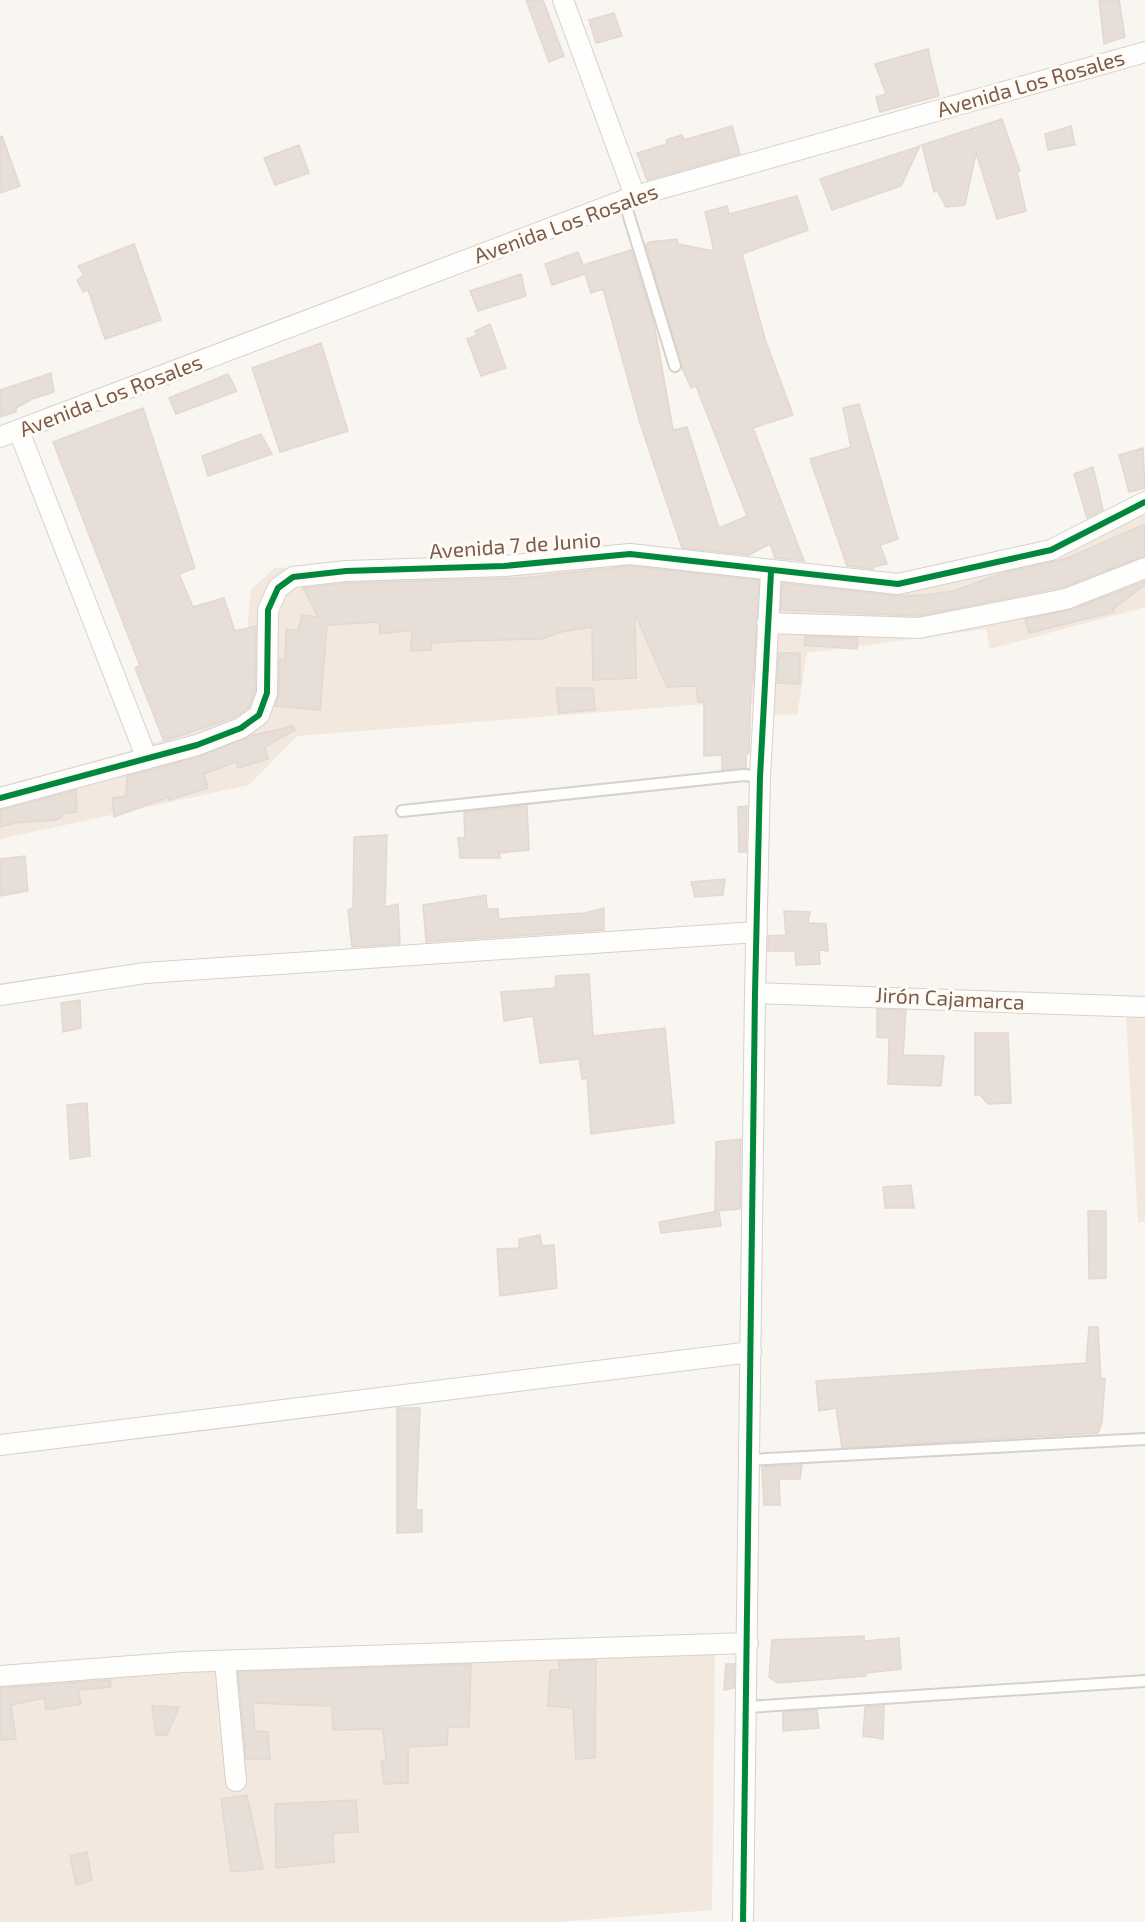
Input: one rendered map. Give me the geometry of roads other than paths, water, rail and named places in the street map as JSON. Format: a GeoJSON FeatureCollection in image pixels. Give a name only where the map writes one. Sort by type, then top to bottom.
{"type":"FeatureCollection","features":[{"type":"Feature","properties":{"kind":"street"},"geometry":{"type":"LineString","coordinates":[[563,0],[630,198]]}},
{"type":"Feature","properties":{"kind":"street","name":"Avenida Los Rosales"},"geometry":{"type":"LineString","coordinates":[[0,438],[630,198],[1145,52]]}},
{"type":"Feature","properties":{"kind":"street"},"geometry":{"type":"LineString","coordinates":[[19,431],[147,759]]}},
{"type":"Feature","properties":{"kind":"street","name":"Avenida 7 de Junio"},"geometry":{"type":"LineString","coordinates":[[0,798],[197,745],[242,728],[259,715],[267,693],[268,610],[278,588],[293,577],[346,571],[504,566],[630,554],[771,572],[898,584],[1051,550],[1145,502]]}},
{"type":"Feature","properties":{"kind":"street"},"geometry":{"type":"LineString","coordinates":[[767,623],[919,628],[1066,599],[1145,568]]}},
{"type":"Feature","properties":{"kind":"street"},"geometry":{"type":"LineString","coordinates":[[743,1922],[755,993],[760,777],[771,572]]}},
{"type":"Feature","properties":{"kind":"street"},"geometry":{"type":"LineString","coordinates":[[0,995],[145,973],[757,933]]}},
{"type":"Feature","properties":{"kind":"street","name":"Jirón Cajamarca"},"geometry":{"type":"LineString","coordinates":[[755,993],[1145,1007]]}},
{"type":"Feature","properties":{"kind":"street"},"geometry":{"type":"LineString","coordinates":[[0,1445],[751,1352]]}},
{"type":"Feature","properties":{"kind":"street"},"geometry":{"type":"LineString","coordinates":[[0,1676],[225,1661],[748,1643]]}},
{"type":"Feature","properties":{"kind":"street"},"geometry":{"type":"LineString","coordinates":[[225,1661],[236,1781]]}},
{"type":"Feature","properties":{"kind":"lane"},"geometry":{"type":"LineString","coordinates":[[630,198],[675,366]]}},
{"type":"Feature","properties":{"kind":"lane"},"geometry":{"type":"LineString","coordinates":[[402,811],[744,776],[760,777]]}},
{"type":"Feature","properties":{"kind":"lane"},"geometry":{"type":"LineString","coordinates":[[750,1460],[1145,1439]]}},
{"type":"Feature","properties":{"kind":"lane"},"geometry":{"type":"LineString","coordinates":[[747,1707],[1145,1681]]}}]}
